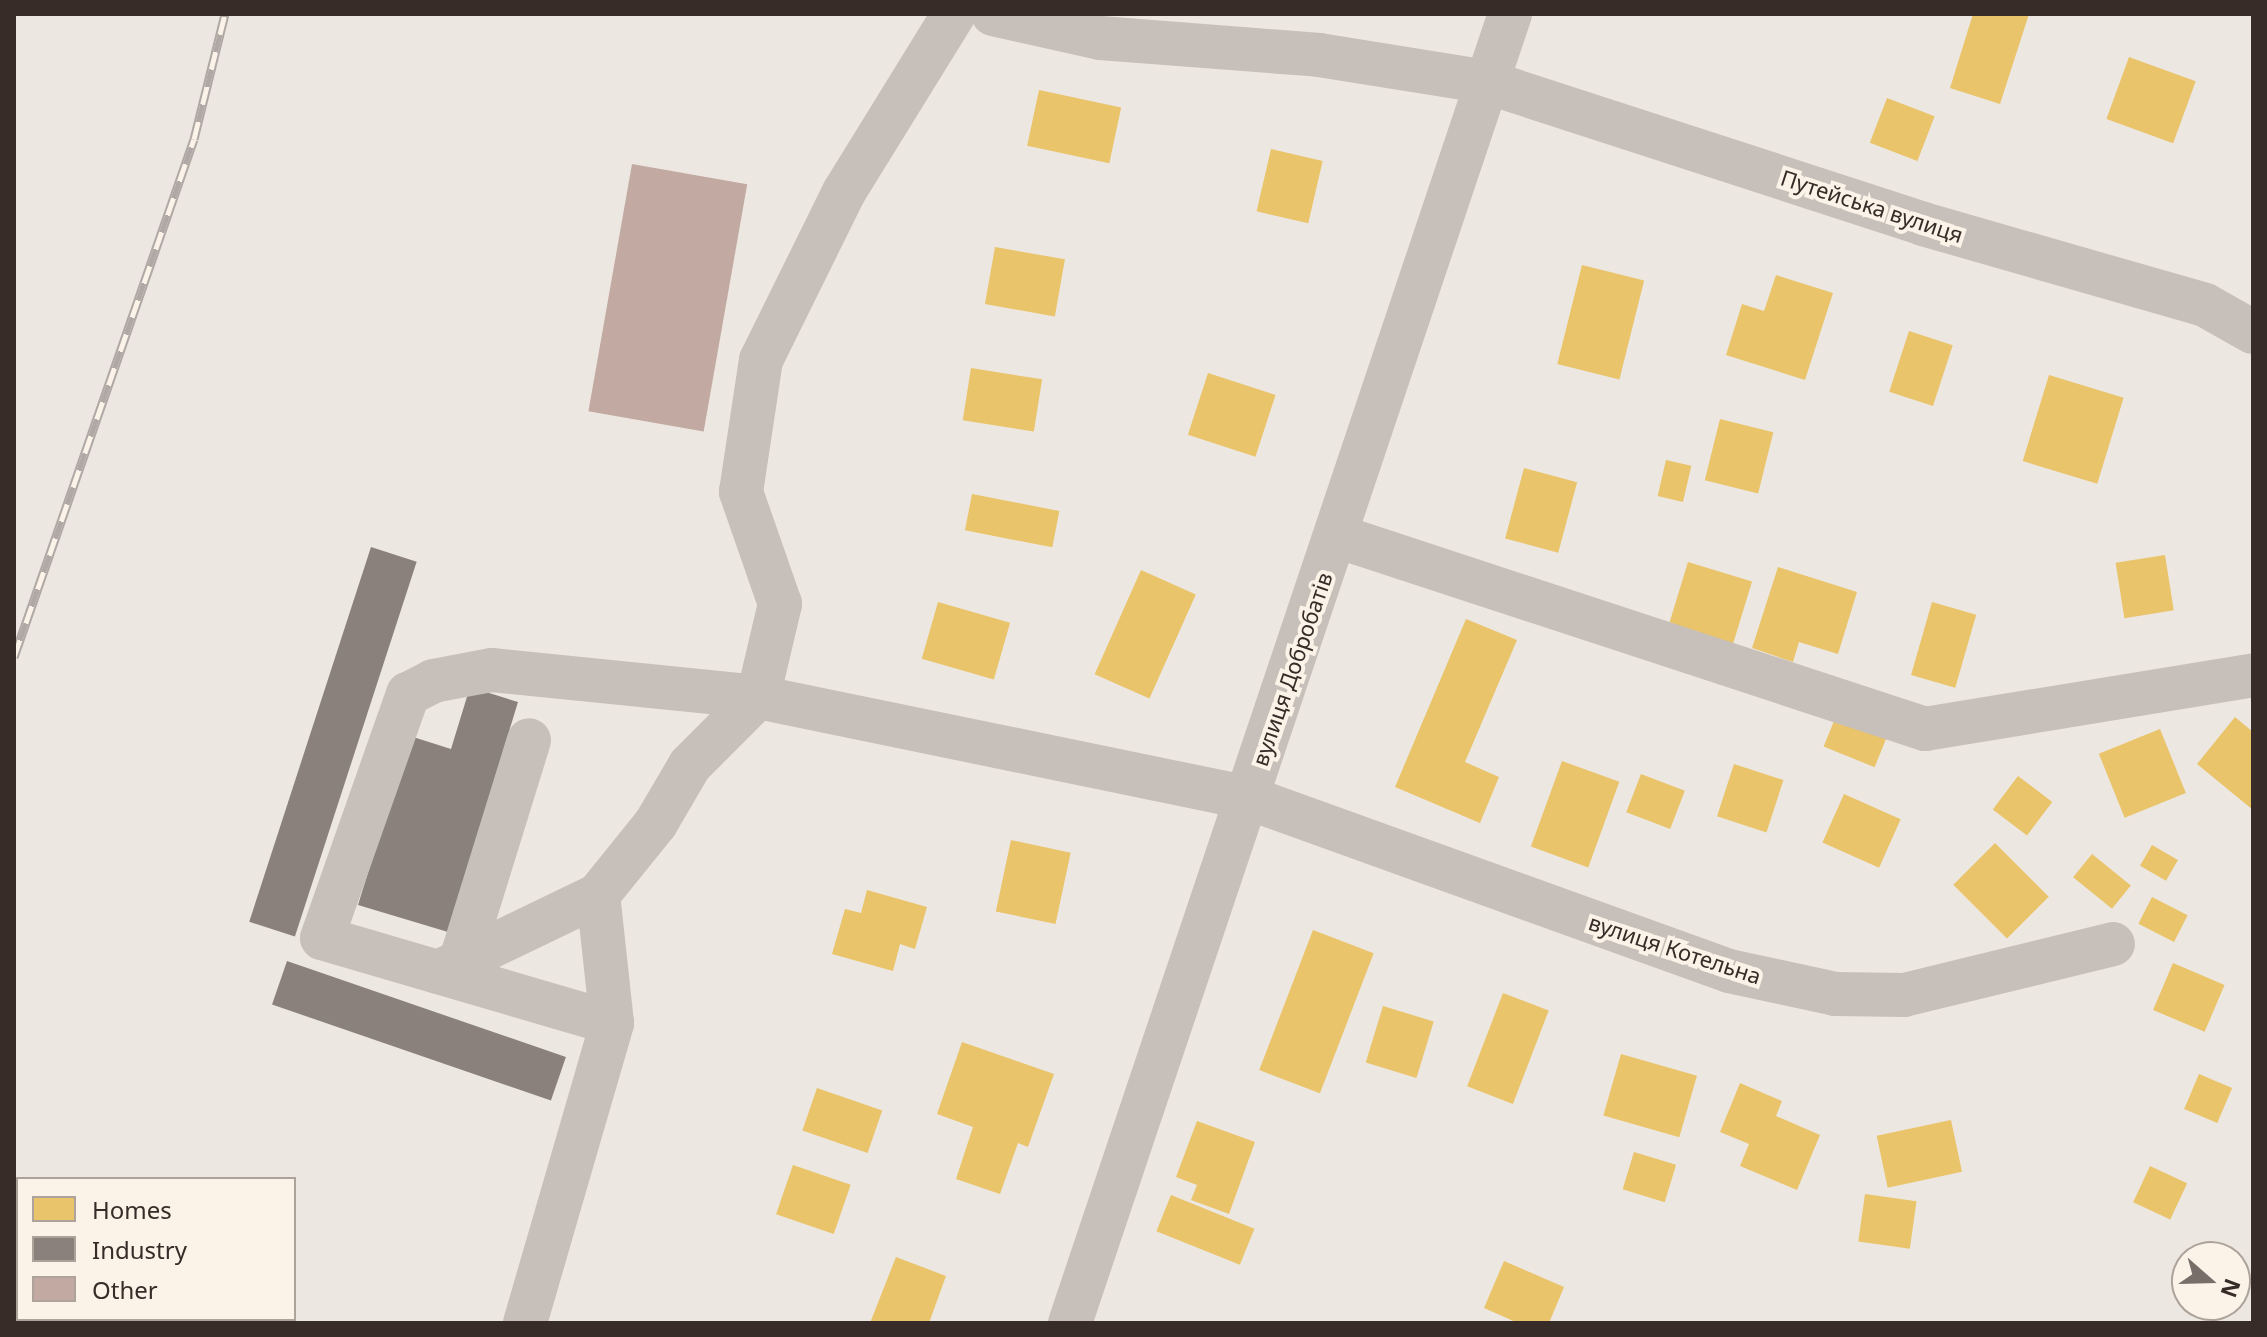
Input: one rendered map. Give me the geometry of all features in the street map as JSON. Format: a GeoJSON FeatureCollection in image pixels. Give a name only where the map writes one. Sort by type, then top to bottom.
{"type":"FeatureCollection","features":[{"type":"Feature","properties":{"kind":"street"},"geometry":{"type":"LineString","coordinates":[[450,966],[598,895],[656,823],[690,765],[758,697],[780,604],[741,492],[761,360],[844,192],[954,14]]}},
{"type":"Feature","properties":{"kind":"street","name":"Путейська вулиця"},"geometry":{"type":"LineString","coordinates":[[993,14],[1100,38],[1319,55],[1487,82],[1923,224],[2205,305],[2253,332]]}},
{"type":"Feature","properties":{"kind":"street","name":"вулиця Добробатів"},"geometry":{"type":"LineString","coordinates":[[1070,1323],[1510,14]]}},
{"type":"Feature","properties":{"kind":"street"},"geometry":{"type":"LineString","coordinates":[[1337,536],[1925,729],[2253,675]]}},
{"type":"Feature","properties":{"kind":"street","name":"вулиця Котельна"},"geometry":{"type":"LineString","coordinates":[[450,966],[322,938],[408,694],[433,681],[492,670],[758,697],[1249,798],[1729,971],[1835,994],[1904,995],[2113,944]]}},
{"type":"Feature","properties":{"kind":"street"},"geometry":{"type":"LineString","coordinates":[[450,966],[529,740]]}},
{"type":"Feature","properties":{"kind":"street"},"geometry":{"type":"LineString","coordinates":[[525,1323],[612,1023],[598,895]]}},
{"type":"Feature","properties":{"kind":"street"},"geometry":{"type":"LineString","coordinates":[[450,966],[612,1023]]}},
{"type":"Feature","properties":{"kind":"building: Homes"},"geometry":{"type":"Polygon","coordinates":[[[1973,14],[2029,14],[2000,104],[1950,88],[1973,14]]]}},
{"type":"Feature","properties":{"kind":"building: Homes"},"geometry":{"type":"Polygon","coordinates":[[[2129,57],[2196,81],[2173,143],[2106,119],[2129,57]]]}},
{"type":"Feature","properties":{"kind":"building: Homes"},"geometry":{"type":"Polygon","coordinates":[[[1039,90],[1121,107],[1109,163],[1027,146],[1039,90]]]}},
{"type":"Feature","properties":{"kind":"building: Homes"},"geometry":{"type":"Polygon","coordinates":[[[1887,98],[1935,116],[1917,161],[1870,143],[1887,98]]]}},
{"type":"Feature","properties":{"kind":"building: Homes"},"geometry":{"type":"Polygon","coordinates":[[[1271,149],[1323,161],[1308,223],[1257,211],[1271,149]]]}},
{"type":"Feature","properties":{"kind":"building: Homes"},"geometry":{"type":"Polygon","coordinates":[[[995,247],[1065,259],[1055,316],[985,304],[995,247]]]}},
{"type":"Feature","properties":{"kind":"building: Homes"},"geometry":{"type":"Polygon","coordinates":[[[1582,265],[1644,280],[1619,379],[1557,364],[1582,265]]]}},
{"type":"Feature","properties":{"kind":"building: Homes"},"geometry":{"type":"Polygon","coordinates":[[[1776,275],[1833,293],[1805,380],[1726,355],[1742,304],[1764,311],[1776,275]]]}},
{"type":"Feature","properties":{"kind":"building: Homes"},"geometry":{"type":"Polygon","coordinates":[[[1909,331],[1953,345],[1933,406],[1889,392],[1909,331]]]}},
{"type":"Feature","properties":{"kind":"building: Homes"},"geometry":{"type":"Polygon","coordinates":[[[971,368],[1042,379],[1034,432],[963,420],[971,368]]]}},
{"type":"Feature","properties":{"kind":"building: Homes"},"geometry":{"type":"Polygon","coordinates":[[[1208,373],[1276,395],[1255,457],[1188,435],[1208,373]]]}},
{"type":"Feature","properties":{"kind":"building: Homes"},"geometry":{"type":"Polygon","coordinates":[[[2049,375],[2124,398],[2097,484],[2023,461],[2049,375]]]}},
{"type":"Feature","properties":{"kind":"building: Homes"},"geometry":{"type":"Polygon","coordinates":[[[1720,419],[1773,432],[1758,493],[1705,480],[1720,419]]]}},
{"type":"Feature","properties":{"kind":"building: Homes"},"geometry":{"type":"Polygon","coordinates":[[[1666,460],[1691,466],[1683,502],[1658,496],[1666,460]]]}},
{"type":"Feature","properties":{"kind":"building: Homes"},"geometry":{"type":"Polygon","coordinates":[[[1524,468],[1577,482],[1558,553],[1505,539],[1524,468]]]}},
{"type":"Feature","properties":{"kind":"building: Homes"},"geometry":{"type":"Polygon","coordinates":[[[972,494],[1059,511],[1052,547],[965,530],[972,494]]]}},
{"type":"Feature","properties":{"kind":"building: Homes"},"geometry":{"type":"Polygon","coordinates":[[[2165,555],[2174,610],[2124,618],[2116,563],[2165,555]]]}},
{"type":"Feature","properties":{"kind":"building: Homes"},"geometry":{"type":"Polygon","coordinates":[[[1688,562],[1752,582],[1732,648],[1668,628],[1688,562]]]}},
{"type":"Feature","properties":{"kind":"building: Homes"},"geometry":{"type":"Polygon","coordinates":[[[1778,567],[1857,592],[1838,654],[1799,642],[1793,662],[1752,648],[1778,567]]]}},
{"type":"Feature","properties":{"kind":"building: Homes"},"geometry":{"type":"Polygon","coordinates":[[[1141,570],[1196,594],[1149,699],[1095,674],[1141,570]]]}},
{"type":"Feature","properties":{"kind":"building: Homes"},"geometry":{"type":"Polygon","coordinates":[[[938,602],[1010,623],[994,679],[922,659],[938,602]]]}},
{"type":"Feature","properties":{"kind":"building: Homes"},"geometry":{"type":"Polygon","coordinates":[[[1932,602],[1976,615],[1955,688],[1911,675],[1932,602]]]}},
{"type":"Feature","properties":{"kind":"building: Homes"},"geometry":{"type":"Polygon","coordinates":[[[1466,619],[1517,640],[1465,762],[1499,777],[1480,823],[1395,787],[1466,619]]]}},
{"type":"Feature","properties":{"kind":"building: Homes"},"geometry":{"type":"Polygon","coordinates":[[[1836,716],[1887,737],[1875,767],[1824,747],[1836,716]]]}},
{"type":"Feature","properties":{"kind":"building: Homes"},"geometry":{"type":"Polygon","coordinates":[[[2235,717],[2253,732],[2253,810],[2197,764],[2235,717]]]}},
{"type":"Feature","properties":{"kind":"building: Homes"},"geometry":{"type":"Polygon","coordinates":[[[2160,729],[2186,793],[2125,818],[2099,754],[2160,729]]]}},
{"type":"Feature","properties":{"kind":"building: Homes"},"geometry":{"type":"Polygon","coordinates":[[[1562,761],[1619,782],[1588,867],[1531,847],[1562,761]]]}},
{"type":"Feature","properties":{"kind":"building: Homes"},"geometry":{"type":"Polygon","coordinates":[[[1734,764],[1783,780],[1766,832],[1717,816],[1734,764]]]}},
{"type":"Feature","properties":{"kind":"building: Homes"},"geometry":{"type":"Polygon","coordinates":[[[1641,774],[1685,791],[1670,829],[1626,812],[1641,774]]]}},
{"type":"Feature","properties":{"kind":"building: Homes"},"geometry":{"type":"Polygon","coordinates":[[[2018,776],[2052,802],[2027,835],[1993,810],[2018,776]]]}},
{"type":"Feature","properties":{"kind":"building: Homes"},"geometry":{"type":"Polygon","coordinates":[[[1844,794],[1901,819],[1879,868],[1822,842],[1844,794]]]}},
{"type":"Feature","properties":{"kind":"building: Homes"},"geometry":{"type":"Polygon","coordinates":[[[1011,840],[1071,853],[1055,924],[996,911],[1011,840]]]}},
{"type":"Feature","properties":{"kind":"building: Homes"},"geometry":{"type":"Polygon","coordinates":[[[1995,843],[2049,897],[2007,938],[1953,885],[1995,843]]]}},
{"type":"Feature","properties":{"kind":"building: Homes"},"geometry":{"type":"Polygon","coordinates":[[[2152,845],[2178,860],[2166,881],[2140,866],[2152,845]]]}},
{"type":"Feature","properties":{"kind":"building: Homes"},"geometry":{"type":"Polygon","coordinates":[[[2092,854],[2131,885],[2112,909],[2073,877],[2092,854]]]}},
{"type":"Feature","properties":{"kind":"building: Homes"},"geometry":{"type":"Polygon","coordinates":[[[867,890],[927,907],[915,949],[900,944],[893,971],[832,954],[845,909],[861,913],[867,890]]]}},
{"type":"Feature","properties":{"kind":"building: Homes"},"geometry":{"type":"Polygon","coordinates":[[[2152,897],[2188,915],[2174,942],[2138,924],[2152,897]]]}},
{"type":"Feature","properties":{"kind":"building: Homes"},"geometry":{"type":"Polygon","coordinates":[[[1313,930],[1374,953],[1320,1093],[1259,1070],[1313,930]]]}},
{"type":"Feature","properties":{"kind":"building: Homes"},"geometry":{"type":"Polygon","coordinates":[[[2173,963],[2225,985],[2205,1032],[2153,1010],[2173,963]]]}},
{"type":"Feature","properties":{"kind":"building: Homes"},"geometry":{"type":"Polygon","coordinates":[[[1503,993],[1549,1011],[1513,1104],[1467,1086],[1503,993]]]}},
{"type":"Feature","properties":{"kind":"building: Homes"},"geometry":{"type":"Polygon","coordinates":[[[1383,1006],[1434,1021],[1416,1078],[1366,1062],[1383,1006]]]}},
{"type":"Feature","properties":{"kind":"building: Homes"},"geometry":{"type":"Polygon","coordinates":[[[962,1042],[1054,1074],[1028,1147],[1018,1143],[1000,1194],[956,1179],[973,1127],[937,1114],[962,1042]]]}},
{"type":"Feature","properties":{"kind":"building: Homes"},"geometry":{"type":"Polygon","coordinates":[[[1621,1054],[1697,1076],[1679,1137],[1603,1116],[1621,1054]]]}},
{"type":"Feature","properties":{"kind":"building: Homes"},"geometry":{"type":"Polygon","coordinates":[[[2199,1074],[2232,1088],[2217,1123],[2184,1109],[2199,1074]]]}},
{"type":"Feature","properties":{"kind":"building: Homes"},"geometry":{"type":"Polygon","coordinates":[[[1740,1083],[1782,1101],[1776,1116],[1820,1135],[1797,1190],[1740,1166],[1749,1144],[1720,1132],[1740,1083]]]}},
{"type":"Feature","properties":{"kind":"building: Homes"},"geometry":{"type":"Polygon","coordinates":[[[817,1088],[882,1110],[868,1153],[802,1131],[817,1088]]]}},
{"type":"Feature","properties":{"kind":"building: Homes"},"geometry":{"type":"Polygon","coordinates":[[[1951,1120],[1962,1172],[1888,1188],[1877,1136],[1951,1120]]]}},
{"type":"Feature","properties":{"kind":"building: Homes"},"geometry":{"type":"Polygon","coordinates":[[[1197,1121],[1255,1142],[1229,1214],[1191,1200],[1197,1185],[1176,1177],[1197,1121]]]}},
{"type":"Feature","properties":{"kind":"building: Homes"},"geometry":{"type":"Polygon","coordinates":[[[1634,1152],[1676,1165],[1665,1202],[1623,1189],[1634,1152]]]}},
{"type":"Feature","properties":{"kind":"building: Homes"},"geometry":{"type":"Polygon","coordinates":[[[793,1165],[851,1185],[834,1234],[776,1214],[793,1165]]]}},
{"type":"Feature","properties":{"kind":"building: Homes"},"geometry":{"type":"Polygon","coordinates":[[[2150,1166],[2187,1183],[2170,1220],[2133,1202],[2150,1166]]]}},
{"type":"Feature","properties":{"kind":"building: Homes"},"geometry":{"type":"Polygon","coordinates":[[[1865,1194],[1916,1201],[1910,1249],[1858,1242],[1865,1194]]]}},
{"type":"Feature","properties":{"kind":"building: Homes"},"geometry":{"type":"Polygon","coordinates":[[[1171,1195],[1254,1229],[1240,1265],[1156,1231],[1171,1195]]]}},
{"type":"Feature","properties":{"kind":"building: Homes"},"geometry":{"type":"Polygon","coordinates":[[[896,1257],[946,1276],[929,1323],[870,1323],[896,1257]]]}},
{"type":"Feature","properties":{"kind":"building: Homes"},"geometry":{"type":"Polygon","coordinates":[[[1504,1261],[1564,1287],[1549,1323],[1518,1323],[1484,1308],[1504,1261]]]}},
{"type":"Feature","properties":{"kind":"building: Industry"},"geometry":{"type":"Polygon","coordinates":[[[371,547],[417,562],[295,937],[249,922],[371,547]]]}},
{"type":"Feature","properties":{"kind":"building: Industry"},"geometry":{"type":"Polygon","coordinates":[[[470,687],[518,702],[448,932],[358,905],[410,736],[451,749],[470,687]]]}},
{"type":"Feature","properties":{"kind":"building: Industry"},"geometry":{"type":"Polygon","coordinates":[[[287,961],[566,1057],[551,1101],[272,1004],[287,961]]]}},
{"type":"Feature","properties":{"kind":"building: Other"},"geometry":{"type":"Polygon","coordinates":[[[632,164],[747,184],[704,432],[588,411],[632,164]]]}},
{"type":"Feature","properties":{"kind":"railway"},"geometry":{"type":"LineString","coordinates":[[14,657],[194,139],[225,14]]}}]}
